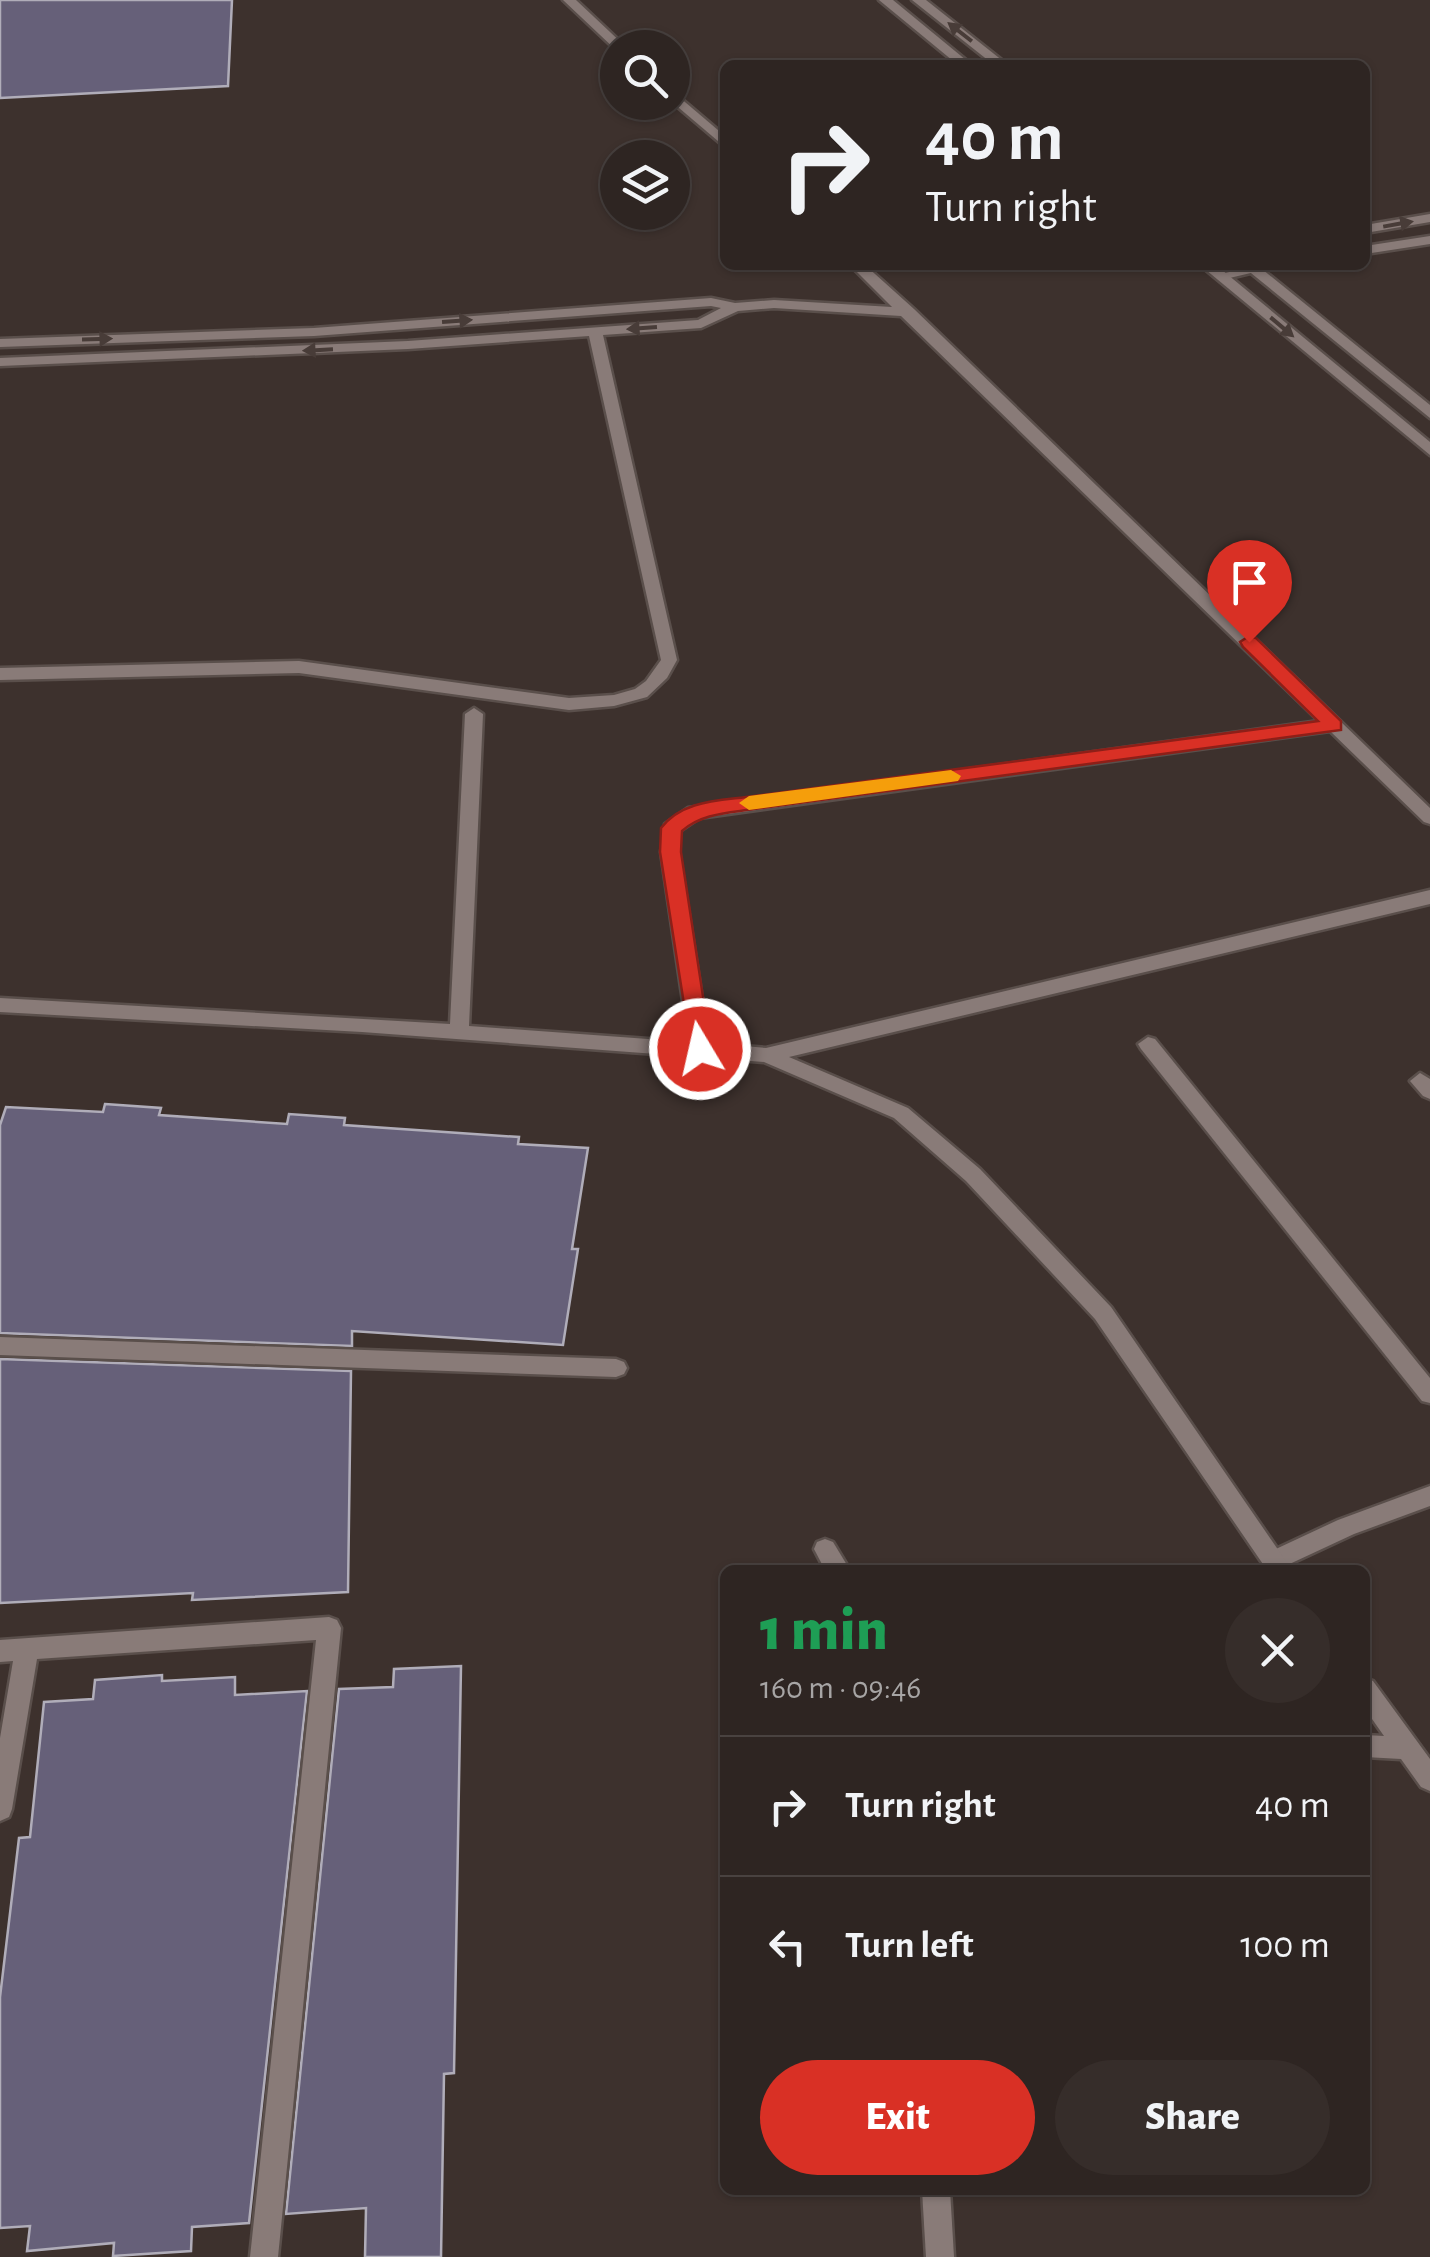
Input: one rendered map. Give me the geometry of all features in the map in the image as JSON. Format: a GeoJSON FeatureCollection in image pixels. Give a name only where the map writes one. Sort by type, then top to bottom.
{"type":"FeatureCollection","features":[{"type":"Feature","properties":{"kind":"street"},"geometry":{"type":"LineString","coordinates":[[570,0],[602,30]]}},
{"type":"Feature","properties":{"kind":"street"},"geometry":{"type":"LineString","coordinates":[[885,0],[960,60]]}},
{"type":"Feature","properties":{"kind":"street"},"geometry":{"type":"LineString","coordinates":[[918,0],[996,60]]}},
{"type":"Feature","properties":{"kind":"street"},"geometry":{"type":"LineString","coordinates":[[690,111],[720,138]]}},
{"type":"Feature","properties":{"kind":"street"},"geometry":{"type":"LineString","coordinates":[[1370,228],[1430,218]]}},
{"type":"Feature","properties":{"kind":"street"},"geometry":{"type":"LineString","coordinates":[[1370,249],[1430,240]]}},
{"type":"Feature","properties":{"kind":"street"},"geometry":{"type":"LineString","coordinates":[[863,270],[1430,818]]}},
{"type":"Feature","properties":{"kind":"street"},"geometry":{"type":"LineString","coordinates":[[1214,270],[1430,450]]}},
{"type":"Feature","properties":{"kind":"street"},"geometry":{"type":"LineString","coordinates":[[1221,276],[1241,270]]}},
{"type":"Feature","properties":{"kind":"street"},"geometry":{"type":"LineString","coordinates":[[1255,270],[1430,413]]}},
{"type":"Feature","properties":{"kind":"street"},"geometry":{"type":"LineString","coordinates":[[0,343],[314,332],[712,302],[735,308]]}},
{"type":"Feature","properties":{"kind":"street"},"geometry":{"type":"LineString","coordinates":[[0,362],[331,349],[595,332],[701,324],[735,308],[774,304],[909,312]]}},
{"type":"Feature","properties":{"kind":"street"},"geometry":{"type":"LineString","coordinates":[[0,674],[299,667],[569,704],[610,702],[638,695],[660,681],[669,660],[595,332]]}},
{"type":"Feature","properties":{"kind":"street"},"geometry":{"type":"LineString","coordinates":[[459,1032],[474,714]]}},
{"type":"Feature","properties":{"kind":"street"},"geometry":{"type":"LineString","coordinates":[[700,1049],[670,852],[672,828],[694,812],[1334,725]]}},
{"type":"Feature","properties":{"kind":"street"},"geometry":{"type":"LineString","coordinates":[[766,1055],[1430,896]]}},
{"type":"Feature","properties":{"kind":"street"},"geometry":{"type":"LineString","coordinates":[[0,1005],[766,1055],[901,1113],[973,1175],[1103,1313],[1276,1565]]}},
{"type":"Feature","properties":{"kind":"street"},"geometry":{"type":"LineString","coordinates":[[1148,1044],[1430,1394]]}},
{"type":"Feature","properties":{"kind":"street"},"geometry":{"type":"LineString","coordinates":[[0,1346],[616,1368]]}},
{"type":"Feature","properties":{"kind":"street"},"geometry":{"type":"LineString","coordinates":[[1279,1565],[1346,1526],[1430,1496]]}},
{"type":"Feature","properties":{"kind":"street"},"geometry":{"type":"LineString","coordinates":[[826,1548],[835,1565]]}},
{"type":"Feature","properties":{"kind":"street"},"geometry":{"type":"LineString","coordinates":[[0,1651],[329,1628],[264,2257]]}},
{"type":"Feature","properties":{"kind":"street"},"geometry":{"type":"LineString","coordinates":[[0,1809],[27,1650]]}},
{"type":"Feature","properties":{"kind":"street"},"geometry":{"type":"LineString","coordinates":[[1370,1696],[1430,1779]]}},
{"type":"Feature","properties":{"kind":"street"},"geometry":{"type":"LineString","coordinates":[[1370,1746],[1408,1748]]}},
{"type":"Feature","properties":{"kind":"street"},"geometry":{"type":"LineString","coordinates":[[936,2195],[940,2257]]}},
{"type":"Feature","properties":{"kind":"building"},"geometry":{"type":"Polygon","coordinates":[[[0,0],[232,0],[228,86],[0,98],[0,0]]]}},
{"type":"Feature","properties":{"kind":"building"},"geometry":{"type":"Polygon","coordinates":[[[105,1104],[161,1108],[159,1115],[287,1124],[289,1114],[345,1118],[344,1125],[519,1137],[518,1144],[588,1148],[572,1249],[578,1249],[563,1345],[352,1331],[352,1346],[0,1333],[0,1125],[6,1107],[103,1112],[105,1104]]]}},
{"type":"Feature","properties":{"kind":"building"},"geometry":{"type":"Polygon","coordinates":[[[0,1359],[351,1371],[348,1592],[192,1600],[193,1593],[0,1603],[0,1359]]]}},
{"type":"Feature","properties":{"kind":"building"},"geometry":{"type":"Polygon","coordinates":[[[461,1666],[454,2073],[444,2074],[441,2257],[365,2257],[366,2208],[286,2214],[339,1689],[393,1687],[394,1669],[461,1666]]]}},
{"type":"Feature","properties":{"kind":"building"},"geometry":{"type":"Polygon","coordinates":[[[162,1675],[162,1681],[235,1677],[235,1695],[307,1691],[249,2223],[192,2227],[191,2251],[113,2256],[114,2243],[27,2251],[30,2226],[0,2228],[0,1997],[19,1838],[30,1837],[44,1702],[93,1699],[95,1680],[162,1675]]]}},
{"type":"Feature","properties":{"kind":"slow traffic"},"geometry":{"type":"LineString","coordinates":[[749,803],[951,776]]}},
{"type":"Feature","properties":{"kind":"route"},"geometry":{"type":"LineString","coordinates":[[700,1049],[670,852],[672,828],[682,820],[694,812],[754,802],[1334,725],[1249,642]]}}]}
